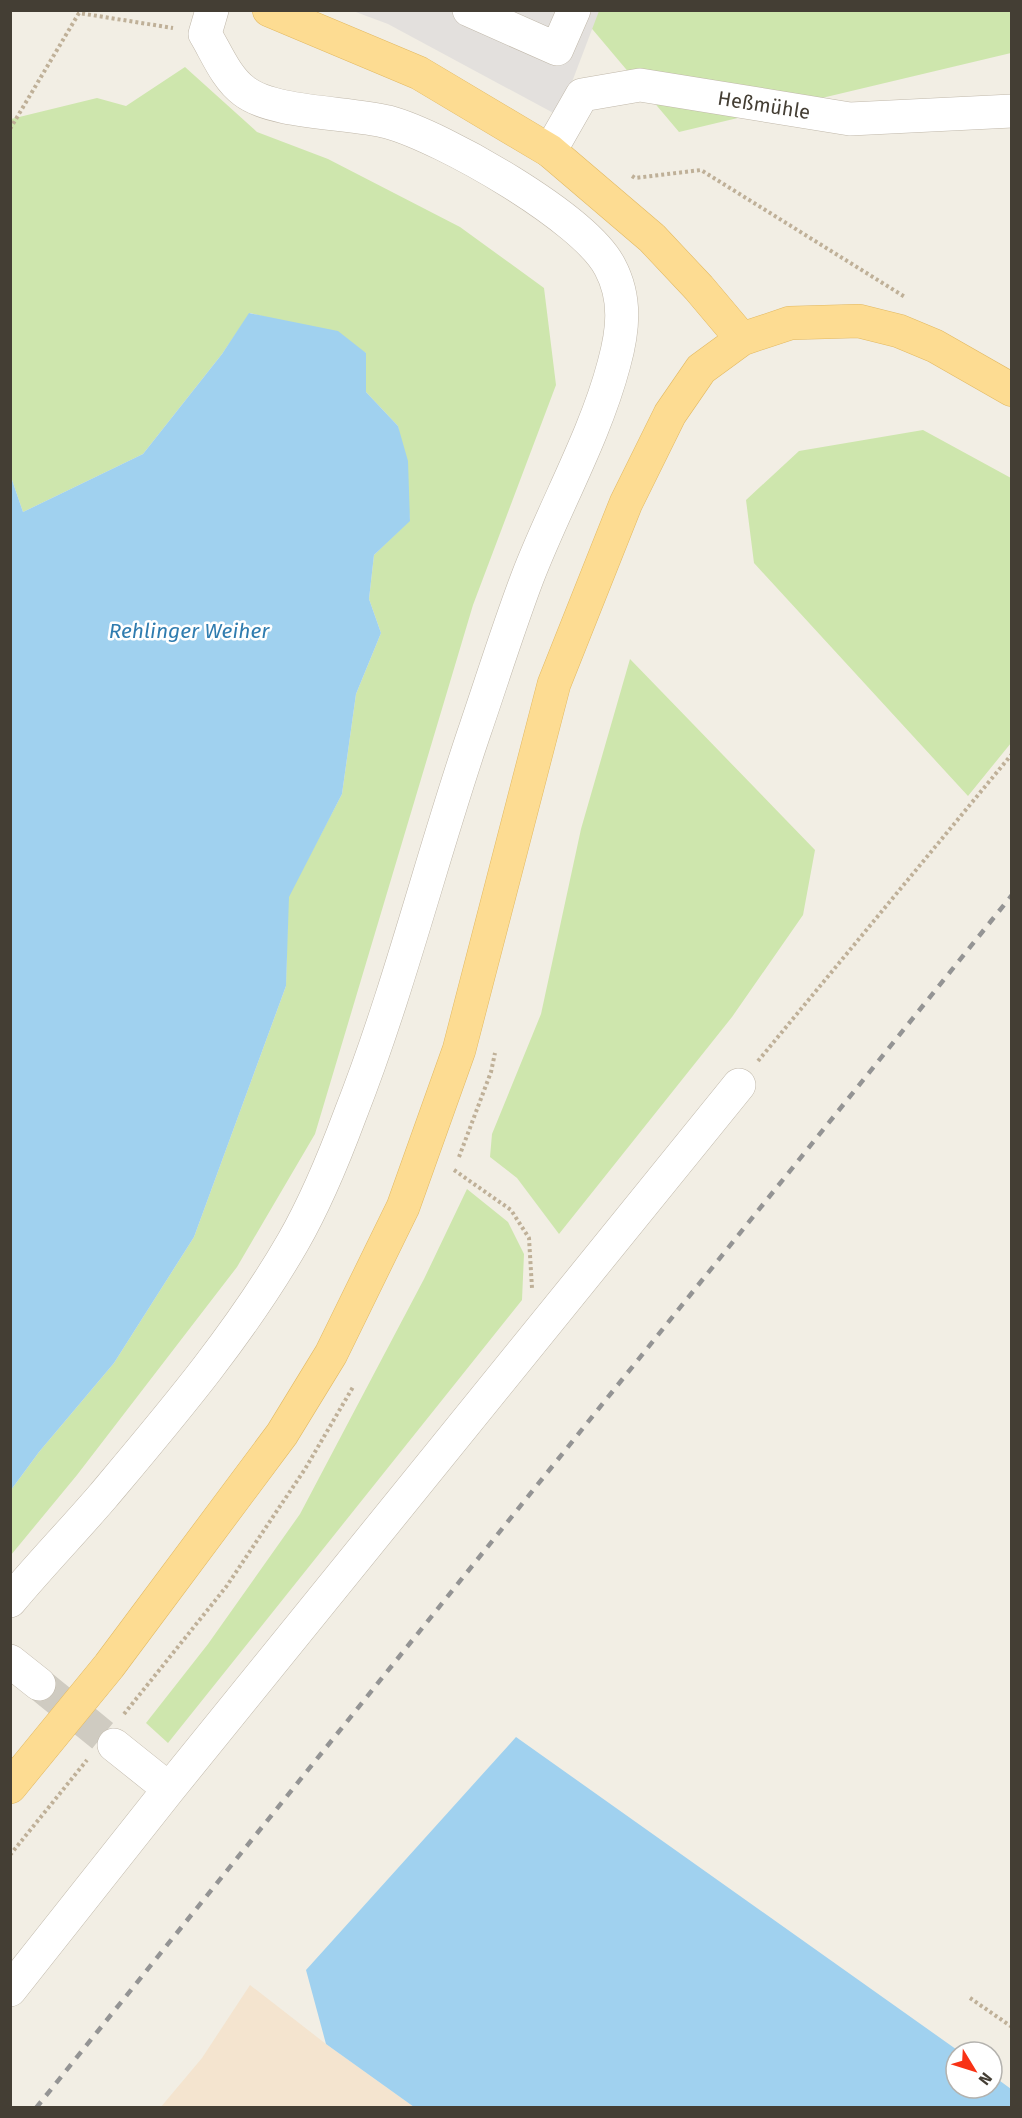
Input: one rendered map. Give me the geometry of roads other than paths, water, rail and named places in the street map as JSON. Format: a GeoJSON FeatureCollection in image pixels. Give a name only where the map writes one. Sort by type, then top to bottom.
{"type":"FeatureCollection","features":[{"type":"Feature","properties":{"kind":"main road"},"geometry":{"type":"LineString","coordinates":[[268,10],[419,73],[550,151],[652,238],[699,288],[742,339]]}},
{"type":"Feature","properties":{"kind":"main road"},"geometry":{"type":"LineString","coordinates":[[10,1787],[109,1666],[282,1434],[331,1354],[404,1207],[456,1061],[554,684],[626,503],[670,414],[701,369],[742,339],[790,323],[858,321],[899,331],[935,346],[1011,390]]}},
{"type":"Feature","properties":{"kind":"street"},"geometry":{"type":"LineString","coordinates":[[469,10],[557,49],[574,10]]}},
{"type":"Feature","properties":{"kind":"street"},"geometry":{"type":"LineString","coordinates":[[10,1601],[99,1500],[222,1350],[276,1270],[313,1205],[369,1067],[417,920],[445,817],[528,576],[612,371],[623,327],[622,305],[612,270],[593,243],[556,212],[458,151],[422,134],[389,122],[280,105],[252,96],[231,78],[208,22]]}},
{"type":"Feature","properties":{"kind":"street","name":"Heßmühle"},"geometry":{"type":"LineString","coordinates":[[550,151],[582,95],[640,84],[850,119],[1011,111]]}},
{"type":"Feature","properties":{"kind":"street"},"geometry":{"type":"LineString","coordinates":[[10,1989],[739,1085]]}},
{"type":"Feature","properties":{"kind":"street"},"geometry":{"type":"LineString","coordinates":[[10,1661],[39,1684]]}},
{"type":"Feature","properties":{"kind":"street"},"geometry":{"type":"LineString","coordinates":[[114,1745],[169,1789]]}},
{"type":"Feature","properties":{"kind":"water","name":"Rehlinger Weiher"},"geometry":{"type":"Polygon","coordinates":[[[249,313],[338,331],[366,353],[366,392],[398,426],[408,461],[410,521],[374,555],[369,599],[381,633],[356,694],[342,794],[289,897],[286,986],[194,1237],[114,1363],[39,1452],[11,1490],[11,477],[23,512],[143,454],[222,354],[249,313]]]}},
{"type":"Feature","properties":{"kind":"water"},"geometry":{"type":"Polygon","coordinates":[[[516,1737],[944,2041],[944,2100],[1004,2100],[1004,2084],[1011,2089],[1011,2107],[414,2107],[326,2044],[306,1970],[516,1737]]]}},
{"type":"Feature","properties":{"kind":"tunnel"},"geometry":{"type":"LineString","coordinates":[[39,1684],[114,1745]]}},
{"type":"Feature","properties":{"kind":"railway"},"geometry":{"type":"LineString","coordinates":[[36,2108],[1012,895]]}}]}
